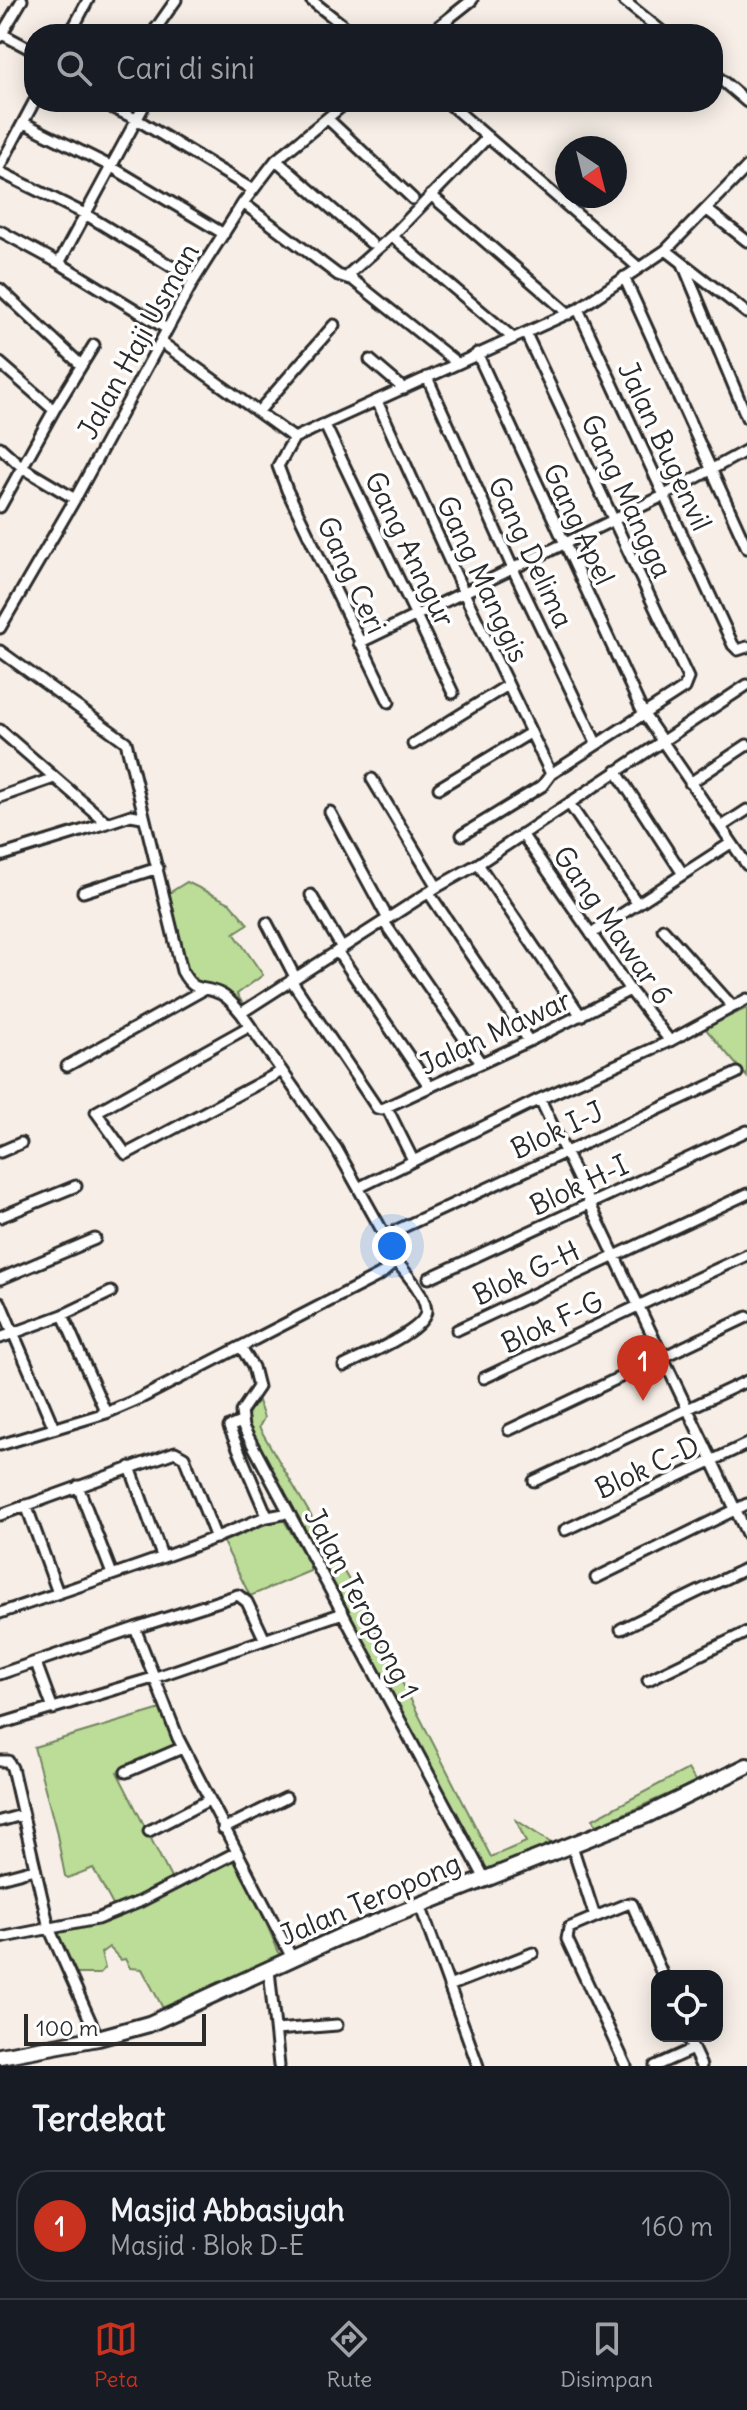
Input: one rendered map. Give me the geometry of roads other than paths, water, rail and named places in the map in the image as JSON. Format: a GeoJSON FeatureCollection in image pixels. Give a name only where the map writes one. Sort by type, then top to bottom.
{"type":"FeatureCollection","features":[{"type":"Feature","properties":{"kind":"main road","name":"Jalan Teropong"},"geometry":{"type":"LineString","coordinates":[[5,2059],[149,2024],[292,1958],[669,1805],[747,1766]]}},
{"type":"Feature","properties":{"kind":"street"},"geometry":{"type":"LineString","coordinates":[[22,0],[1,35],[24,46]]}},
{"type":"Feature","properties":{"kind":"street"},"geometry":{"type":"LineString","coordinates":[[75,24],[88,0]]}},
{"type":"Feature","properties":{"kind":"street"},"geometry":{"type":"LineString","coordinates":[[159,24],[176,0]]}},
{"type":"Feature","properties":{"kind":"street"},"geometry":{"type":"LineString","coordinates":[[311,0],[341,24]]}},
{"type":"Feature","properties":{"kind":"street"},"geometry":{"type":"LineString","coordinates":[[442,24],[472,0]]}},
{"type":"Feature","properties":{"kind":"street"},"geometry":{"type":"LineString","coordinates":[[623,0],[653,24]]}},
{"type":"Feature","properties":{"kind":"street"},"geometry":{"type":"LineString","coordinates":[[723,82],[747,102]]}},
{"type":"Feature","properties":{"kind":"street"},"geometry":{"type":"LineString","coordinates":[[29,112],[0,169],[85,214],[194,280]]}},
{"type":"Feature","properties":{"kind":"street"},"geometry":{"type":"LineString","coordinates":[[121,112],[253,190]]}},
{"type":"Feature","properties":{"kind":"street"},"geometry":{"type":"LineString","coordinates":[[59,263],[140,112]]}},
{"type":"Feature","properties":{"kind":"street","name":"Jalan Haji Usman"},"geometry":{"type":"LineString","coordinates":[[0,628],[75,499],[194,280],[243,203],[276,160],[336,112]]}},
{"type":"Feature","properties":{"kind":"street"},"geometry":{"type":"LineString","coordinates":[[459,112],[638,267]]}},
{"type":"Feature","properties":{"kind":"street"},"geometry":{"type":"LineString","coordinates":[[328,119],[413,199]]}},
{"type":"Feature","properties":{"kind":"street"},"geometry":{"type":"LineString","coordinates":[[24,123],[110,166],[224,234]]}},
{"type":"Feature","properties":{"kind":"street"},"geometry":{"type":"LineString","coordinates":[[243,203],[330,269],[344,278],[351,277],[488,137]]}},
{"type":"Feature","properties":{"kind":"street"},"geometry":{"type":"LineString","coordinates":[[276,160],[371,243]]}},
{"type":"Feature","properties":{"kind":"street"},"geometry":{"type":"LineString","coordinates":[[161,342],[294,438],[573,311],[666,250],[746,170]]}},
{"type":"Feature","properties":{"kind":"street"},"geometry":{"type":"LineString","coordinates":[[431,195],[573,311]]}},
{"type":"Feature","properties":{"kind":"street"},"geometry":{"type":"LineString","coordinates":[[706,209],[747,241]]}},
{"type":"Feature","properties":{"kind":"street"},"geometry":{"type":"LineString","coordinates":[[0,231],[167,329]]}},
{"type":"Feature","properties":{"kind":"street"},"geometry":{"type":"LineString","coordinates":[[392,236],[513,338]]}},
{"type":"Feature","properties":{"kind":"street"},"geometry":{"type":"LineString","coordinates":[[666,250],[747,313]]}},
{"type":"Feature","properties":{"kind":"street"},"geometry":{"type":"LineString","coordinates":[[683,264],[747,418]]}},
{"type":"Feature","properties":{"kind":"street"},"geometry":{"type":"LineString","coordinates":[[351,277],[457,363]]}},
{"type":"Feature","properties":{"kind":"street"},"geometry":{"type":"LineString","coordinates":[[624,277],[747,548]]}},
{"type":"Feature","properties":{"kind":"street"},"geometry":{"type":"LineString","coordinates":[[0,289],[81,365]]}},
{"type":"Feature","properties":{"kind":"street","name":"Jalan Bugenvil"},"geometry":{"type":"LineString","coordinates":[[573,311],[733,645],[738,650],[747,647]]}},
{"type":"Feature","properties":{"kind":"street"},"geometry":{"type":"LineString","coordinates":[[258,412],[334,325]]}},
{"type":"Feature","properties":{"kind":"street","name":"Gang Mangga"},"geometry":{"type":"LineString","coordinates":[[526,334],[688,678],[684,688],[643,713]]}},
{"type":"Feature","properties":{"kind":"street"},"geometry":{"type":"LineString","coordinates":[[0,507],[94,345]]}},
{"type":"Feature","properties":{"kind":"street","name":"Gang Apel"},"geometry":{"type":"LineString","coordinates":[[477,353],[643,713],[747,865]]}},
{"type":"Feature","properties":{"kind":"street"},"geometry":{"type":"LineString","coordinates":[[370,360],[404,389]]}},
{"type":"Feature","properties":{"kind":"street"},"geometry":{"type":"LineString","coordinates":[[0,363],[54,410]]}},
{"type":"Feature","properties":{"kind":"street","name":"Gang Delima"},"geometry":{"type":"LineString","coordinates":[[427,377],[513,569],[596,743]]}},
{"type":"Feature","properties":{"kind":"street","name":"Gang Manggis"},"geometry":{"type":"LineString","coordinates":[[377,401],[551,774]]}},
{"type":"Feature","properties":{"kind":"street","name":"Gang Anngur"},"geometry":{"type":"LineString","coordinates":[[325,425],[453,693]]}},
{"type":"Feature","properties":{"kind":"street","name":"Gang Ceri"},"geometry":{"type":"LineString","coordinates":[[294,438],[278,466],[389,702]]}},
{"type":"Feature","properties":{"kind":"street"},"geometry":{"type":"LineString","coordinates":[[0,447],[23,468],[75,499]]}},
{"type":"Feature","properties":{"kind":"street"},"geometry":{"type":"LineString","coordinates":[[359,643],[663,496],[747,450]]}},
{"type":"Feature","properties":{"kind":"street"},"geometry":{"type":"LineString","coordinates":[[0,651],[126,742],[142,817],[158,868],[182,971],[188,983],[225,996],[241,1013],[360,1187],[396,1261],[409,1276],[426,1308],[422,1322],[416,1328],[344,1366]]}},
{"type":"Feature","properties":{"kind":"street"},"geometry":{"type":"LineString","coordinates":[[413,744],[508,685]]}},
{"type":"Feature","properties":{"kind":"street"},"geometry":{"type":"LineString","coordinates":[[241,1013],[570,805],[744,687],[747,699]]}},
{"type":"Feature","properties":{"kind":"street"},"geometry":{"type":"LineString","coordinates":[[462,835],[542,786],[551,774],[643,713]]}},
{"type":"Feature","properties":{"kind":"street"},"geometry":{"type":"LineString","coordinates":[[0,730],[107,823]]}},
{"type":"Feature","properties":{"kind":"street"},"geometry":{"type":"LineString","coordinates":[[439,788],[530,733]]}},
{"type":"Feature","properties":{"kind":"street"},"geometry":{"type":"LineString","coordinates":[[690,783],[747,745]]}},
{"type":"Feature","properties":{"kind":"street"},"geometry":{"type":"LineString","coordinates":[[616,771],[683,874]]}},
{"type":"Feature","properties":{"kind":"street"},"geometry":{"type":"LineString","coordinates":[[0,797],[54,778]]}},
{"type":"Feature","properties":{"kind":"street"},"geometry":{"type":"LineString","coordinates":[[372,779],[433,890],[529,1041]]}},
{"type":"Feature","properties":{"kind":"street"},"geometry":{"type":"LineString","coordinates":[[570,805],[637,903]]}},
{"type":"Feature","properties":{"kind":"street"},"geometry":{"type":"LineString","coordinates":[[721,827],[747,810]]}},
{"type":"Feature","properties":{"kind":"street"},"geometry":{"type":"LineString","coordinates":[[330,812],[386,920],[481,1063]]}},
{"type":"Feature","properties":{"kind":"street"},"geometry":{"type":"LineString","coordinates":[[0,856],[131,815],[142,817]]}},
{"type":"Feature","properties":{"kind":"street","name":"Gang Mawar 6"},"geometry":{"type":"LineString","coordinates":[[522,834],[630,990],[670,1041]]}},
{"type":"Feature","properties":{"kind":"street"},"geometry":{"type":"LineString","coordinates":[[591,934],[731,843]]}},
{"type":"Feature","properties":{"kind":"street"},"geometry":{"type":"LineString","coordinates":[[478,864],[581,1016]]}},
{"type":"Feature","properties":{"kind":"street"},"geometry":{"type":"LineString","coordinates":[[83,892],[158,868]]}},
{"type":"Feature","properties":{"kind":"street"},"geometry":{"type":"LineString","coordinates":[[311,895],[340,950],[429,1086]]}},
{"type":"Feature","properties":{"kind":"street"},"geometry":{"type":"LineString","coordinates":[[267,923],[293,978],[382,1108],[413,1160]]}},
{"type":"Feature","properties":{"kind":"street"},"geometry":{"type":"LineString","coordinates":[[663,929],[733,1007]]}},
{"type":"Feature","properties":{"kind":"street"},"geometry":{"type":"LineString","coordinates":[[67,1066],[203,990]]}},
{"type":"Feature","properties":{"kind":"street","name":"Jalan Mawar"},"geometry":{"type":"LineString","coordinates":[[382,1108],[529,1041],[630,990]]}},
{"type":"Feature","properties":{"kind":"street"},"geometry":{"type":"LineString","coordinates":[[360,1187],[540,1099],[670,1041],[747,999]]}},
{"type":"Feature","properties":{"kind":"street"},"geometry":{"type":"LineString","coordinates":[[250,1026],[96,1112],[126,1154],[282,1071]]}},
{"type":"Feature","properties":{"kind":"street","name":"Blok I-J"},"geometry":{"type":"LineString","coordinates":[[397,1230],[737,1073]]}},
{"type":"Feature","properties":{"kind":"street"},"geometry":{"type":"LineString","coordinates":[[540,1099],[747,1534]]}},
{"type":"Feature","properties":{"kind":"street","name":"Blok H-I"},"geometry":{"type":"LineString","coordinates":[[429,1278],[747,1131]]}},
{"type":"Feature","properties":{"kind":"street"},"geometry":{"type":"LineString","coordinates":[[0,1152],[21,1143]]}},
{"type":"Feature","properties":{"kind":"street"},"geometry":{"type":"LineString","coordinates":[[0,1217],[76,1186]]}},
{"type":"Feature","properties":{"kind":"street","name":"Blok G-H"},"geometry":{"type":"LineString","coordinates":[[457,1330],[747,1194]]}},
{"type":"Feature","properties":{"kind":"street"},"geometry":{"type":"LineString","coordinates":[[0,1279],[95,1239]]}},
{"type":"Feature","properties":{"kind":"street","name":"Blok F-G"},"geometry":{"type":"LineString","coordinates":[[484,1378],[747,1255]]}},
{"type":"Feature","properties":{"kind":"street"},"geometry":{"type":"LineString","coordinates":[[1,1442],[106,1413],[380,1275],[396,1261]]}},
{"type":"Feature","properties":{"kind":"street"},"geometry":{"type":"LineString","coordinates":[[0,1338],[63,1315],[111,1292]]}},
{"type":"Feature","properties":{"kind":"street"},"geometry":{"type":"LineString","coordinates":[[0,1302],[54,1428]]}},
{"type":"Feature","properties":{"kind":"street"},"geometry":{"type":"LineString","coordinates":[[63,1315],[106,1413]]}},
{"type":"Feature","properties":{"kind":"street"},"geometry":{"type":"LineString","coordinates":[[509,1430],[747,1317]]}},
{"type":"Feature","properties":{"kind":"street"},"geometry":{"type":"LineString","coordinates":[[241,1347],[253,1367],[258,1387],[243,1407],[241,1422],[229,1427],[267,1516]]}},
{"type":"Feature","properties":{"kind":"street"},"geometry":{"type":"LineString","coordinates":[[534,1481],[747,1381]]}},
{"type":"Feature","properties":{"kind":"street","name":"Jalan Teropong 1"},"geometry":{"type":"LineString","coordinates":[[241,1422],[485,1879]]}},
{"type":"Feature","properties":{"kind":"street","name":"Blok C-D"},"geometry":{"type":"LineString","coordinates":[[565,1530],[747,1444]]}},
{"type":"Feature","properties":{"kind":"street"},"geometry":{"type":"LineString","coordinates":[[0,1515],[175,1452],[182,1454],[216,1538]]}},
{"type":"Feature","properties":{"kind":"street"},"geometry":{"type":"LineString","coordinates":[[130,1467],[162,1556]]}},
{"type":"Feature","properties":{"kind":"street"},"geometry":{"type":"LineString","coordinates":[[78,1486],[112,1574]]}},
{"type":"Feature","properties":{"kind":"street"},"geometry":{"type":"LineString","coordinates":[[596,1578],[747,1504]]}},
{"type":"Feature","properties":{"kind":"street"},"geometry":{"type":"LineString","coordinates":[[26,1505],[58,1593]]}},
{"type":"Feature","properties":{"kind":"street"},"geometry":{"type":"LineString","coordinates":[[0,1613],[216,1538],[267,1516],[288,1512]]}},
{"type":"Feature","properties":{"kind":"street"},"geometry":{"type":"LineString","coordinates":[[621,1629],[747,1568]]}},
{"type":"Feature","properties":{"kind":"street"},"geometry":{"type":"LineString","coordinates":[[0,1674],[238,1595],[247,1602],[264,1638]]}},
{"type":"Feature","properties":{"kind":"street"},"geometry":{"type":"LineString","coordinates":[[0,1724],[153,1678],[343,1613]]}},
{"type":"Feature","properties":{"kind":"street"},"geometry":{"type":"LineString","coordinates":[[135,1628],[182,1748],[292,1958]]}},
{"type":"Feature","properties":{"kind":"street"},"geometry":{"type":"LineString","coordinates":[[648,1680],[747,1632]]}},
{"type":"Feature","properties":{"kind":"street"},"geometry":{"type":"LineString","coordinates":[[36,1663],[53,1709]]}},
{"type":"Feature","properties":{"kind":"street"},"geometry":{"type":"LineString","coordinates":[[126,1772],[182,1748]]}},
{"type":"Feature","properties":{"kind":"street"},"geometry":{"type":"LineString","coordinates":[[0,1761],[8,1761],[12,1768],[49,1928],[98,2038]]}},
{"type":"Feature","properties":{"kind":"street"},"geometry":{"type":"LineString","coordinates":[[223,1829],[286,1798]]}},
{"type":"Feature","properties":{"kind":"street"},"geometry":{"type":"LineString","coordinates":[[149,1831],[209,1800]]}},
{"type":"Feature","properties":{"kind":"street"},"geometry":{"type":"LineString","coordinates":[[0,1821],[22,1815]]}},
{"type":"Feature","properties":{"kind":"street"},"geometry":{"type":"LineString","coordinates":[[572,1846],[595,1917]]}},
{"type":"Feature","properties":{"kind":"street"},"geometry":{"type":"LineString","coordinates":[[0,1938],[97,1919],[139,1902],[235,1853]]}},
{"type":"Feature","properties":{"kind":"street"},"geometry":{"type":"LineString","coordinates":[[0,1878],[34,1869]]}},
{"type":"Feature","properties":{"kind":"street"},"geometry":{"type":"LineString","coordinates":[[626,2066],[567,1939],[569,1928],[632,1904],[660,1970]]}},
{"type":"Feature","properties":{"kind":"street"},"geometry":{"type":"LineString","coordinates":[[420,1905],[478,2066]]}},
{"type":"Feature","properties":{"kind":"street"},"geometry":{"type":"LineString","coordinates":[[449,1986],[533,1953]]}},
{"type":"Feature","properties":{"kind":"street"},"geometry":{"type":"LineString","coordinates":[[269,1970],[279,2066]]}},
{"type":"Feature","properties":{"kind":"street"},"geometry":{"type":"LineString","coordinates":[[276,2030],[337,2025]]}},
{"type":"Feature","properties":{"kind":"street"},"geometry":{"type":"LineString","coordinates":[[690,2042],[701,2066]]}},
{"type":"Feature","properties":{"kind":"street"},"geometry":{"type":"LineString","coordinates":[[655,2066],[693,2049]]}},
{"type":"Feature","properties":{"kind":"place","name":"Masjid Abbasiyah"},"geometry":{"type":"Point","coordinates":[643,1401]}}]}
